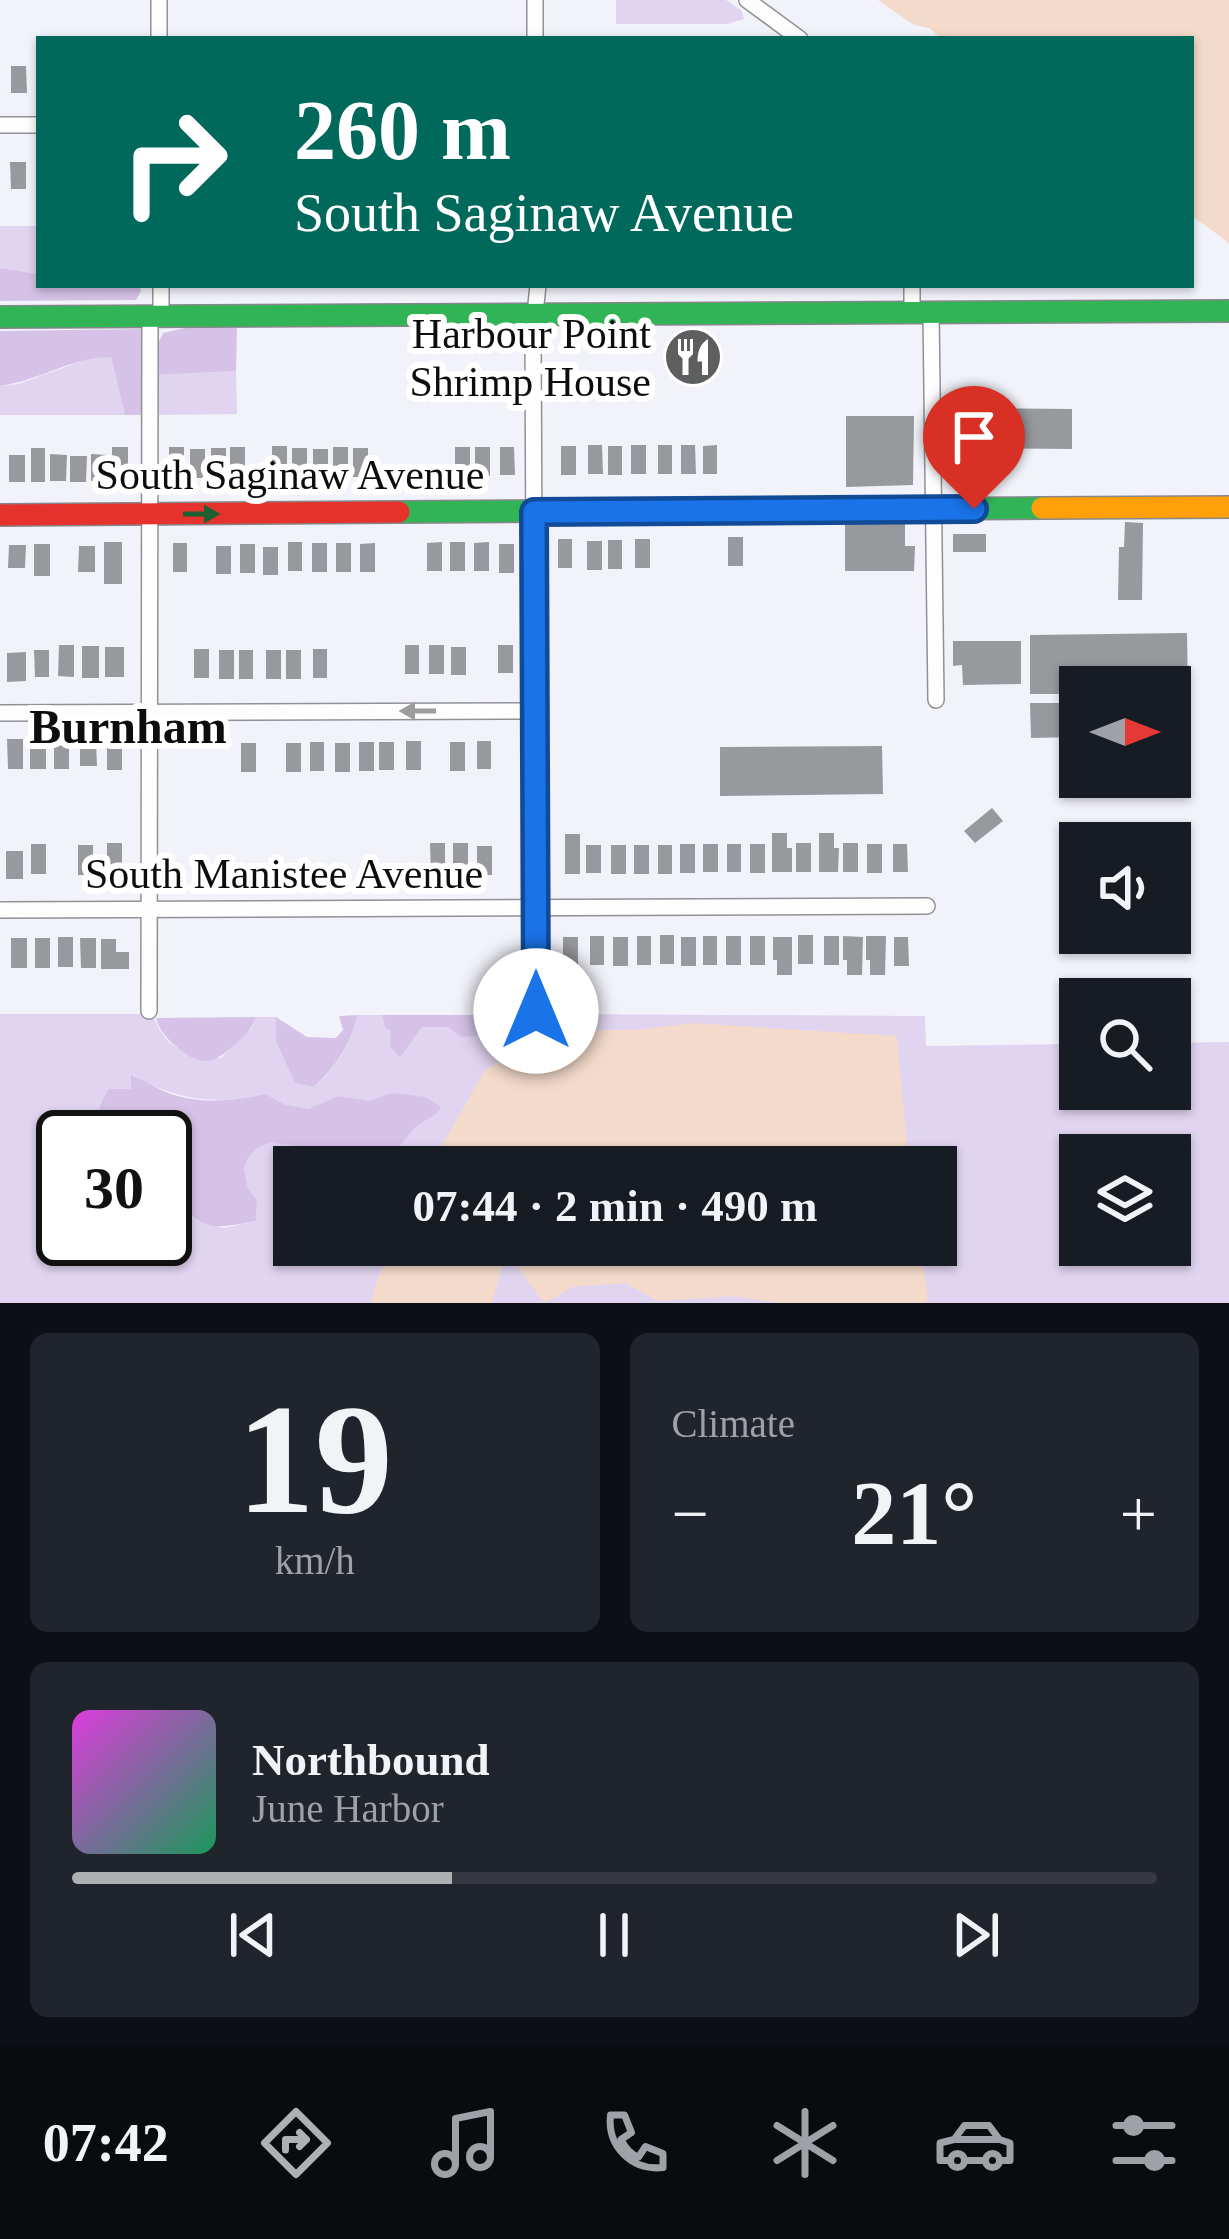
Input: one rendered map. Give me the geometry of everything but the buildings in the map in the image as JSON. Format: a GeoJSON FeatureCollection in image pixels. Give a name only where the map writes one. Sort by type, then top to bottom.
{"type":"FeatureCollection","features":[{"type":"Feature","properties":{"kind":"street"},"geometry":{"type":"LineString","coordinates":[[159,0],[159,36]]}},
{"type":"Feature","properties":{"kind":"street"},"geometry":{"type":"LineString","coordinates":[[535,0],[536,36]]}},
{"type":"Feature","properties":{"kind":"street"},"geometry":{"type":"LineString","coordinates":[[747,0],[796,36]]}},
{"type":"Feature","properties":{"kind":"street"},"geometry":{"type":"LineString","coordinates":[[0,125],[36,125]]}},
{"type":"Feature","properties":{"kind":"street"},"geometry":{"type":"LineString","coordinates":[[149,1010],[148,514],[160,288]]}},
{"type":"Feature","properties":{"kind":"street"},"geometry":{"type":"LineString","coordinates":[[536,1011],[533,334],[538,288]]}},
{"type":"Feature","properties":{"kind":"street"},"geometry":{"type":"LineString","coordinates":[[913,288],[922,312],[936,700]]}},
{"type":"Feature","properties":{"kind":"street"},"geometry":{"type":"LineString","coordinates":[[0,317],[1225,311]]}},
{"type":"Feature","properties":{"kind":"street","name":"South Saginaw Avenue"},"geometry":{"type":"LineString","coordinates":[[0,515],[1229,507]]}},
{"type":"Feature","properties":{"kind":"street"},"geometry":{"type":"LineString","coordinates":[[0,713],[535,711]]}},
{"type":"Feature","properties":{"kind":"street","name":"South Manistee Avenue"},"geometry":{"type":"LineString","coordinates":[[0,910],[927,907]]}},
{"type":"Feature","properties":{"kind":"shaded area"},"geometry":{"type":"Polygon","coordinates":[[[616,0],[726,0],[741,10],[744,19],[727,24],[616,24],[616,0]]]}},
{"type":"Feature","properties":{"kind":"shaded area"},"geometry":{"type":"Polygon","coordinates":[[[878,0],[1229,0],[1229,243],[1194,217],[1194,36],[938,36],[878,0]]]}},
{"type":"Feature","properties":{"kind":"shaded area"},"geometry":{"type":"Polygon","coordinates":[[[0,226],[36,226],[36,274],[0,268],[0,226]]]}},
{"type":"Feature","properties":{"kind":"shaded area"},"geometry":{"type":"Polygon","coordinates":[[[0,268],[36,274],[36,288],[141,291],[136,300],[0,301],[0,268]]]}},
{"type":"Feature","properties":{"kind":"shaded area"},"geometry":{"type":"Polygon","coordinates":[[[237,328],[236,371],[157,375],[157,346],[163,333],[237,328]]]}},
{"type":"Feature","properties":{"kind":"shaded area"},"geometry":{"type":"Polygon","coordinates":[[[142,329],[142,415],[125,415],[111,357],[0,386],[0,331],[142,329]]]}},
{"type":"Feature","properties":{"kind":"shaded area"},"geometry":{"type":"Polygon","coordinates":[[[93,357],[111,357],[125,415],[0,415],[0,386],[93,357]]]}},
{"type":"Feature","properties":{"kind":"shaded area"},"geometry":{"type":"Polygon","coordinates":[[[236,371],[237,414],[156,415],[157,375],[236,371]]]}},
{"type":"Feature","properties":{"kind":"shaded area"},"geometry":{"type":"Polygon","coordinates":[[[0,1014],[150,1014],[179,1049],[221,1058],[252,1028],[256,1017],[276,1017],[276,1042],[295,1083],[314,1087],[342,1055],[358,1015],[382,1015],[400,1056],[422,1027],[439,1025],[483,1035],[536,1015],[925,1016],[926,1046],[1059,1044],[1059,1110],[1191,1110],[1191,1043],[1229,1042],[1229,1303],[0,1303],[0,1014]]]}},
{"type":"Feature","properties":{"kind":"shaded area"},"geometry":{"type":"Polygon","coordinates":[[[358,1015],[346,1046],[322,1079],[314,1087],[295,1083],[276,1042],[276,1017],[307,1037],[336,1038],[343,1030],[339,1016],[358,1015]]]}},
{"type":"Feature","properties":{"kind":"shaded area"},"geometry":{"type":"Polygon","coordinates":[[[382,1015],[536,1015],[483,1035],[461,1037],[448,1027],[422,1027],[400,1057],[390,1046],[391,1031],[382,1015]]]}},
{"type":"Feature","properties":{"kind":"shaded area"},"geometry":{"type":"Polygon","coordinates":[[[256,1017],[230,1049],[206,1061],[172,1043],[156,1018],[256,1017]]]}},
{"type":"Feature","properties":{"kind":"shaded area"},"geometry":{"type":"Polygon","coordinates":[[[693,1023],[897,1036],[907,1146],[442,1146],[485,1070],[581,1030],[693,1023]]]}},
{"type":"Feature","properties":{"kind":"shaded area"},"geometry":{"type":"Polygon","coordinates":[[[131,1075],[166,1092],[203,1100],[266,1094],[308,1109],[338,1096],[369,1101],[392,1093],[425,1097],[441,1107],[399,1146],[271,1142],[257,1149],[244,1168],[248,1188],[257,1200],[256,1221],[215,1226],[192,1216],[192,1110],[100,1110],[109,1089],[131,1089],[131,1075]]]}},
{"type":"Feature","properties":{"kind":"shaded area"},"geometry":{"type":"Polygon","coordinates":[[[503,1266],[492,1303],[371,1303],[382,1269],[503,1266]]]}},
{"type":"Feature","properties":{"kind":"shaded area"},"geometry":{"type":"Polygon","coordinates":[[[517,1266],[923,1266],[928,1298],[925,1303],[779,1303],[734,1296],[658,1301],[625,1283],[573,1287],[544,1303],[517,1266]]]}},
{"type":"Feature","properties":{"kind":"traffic: fast"},"geometry":{"type":"LineString","coordinates":[[0,317],[1229,311]]}},
{"type":"Feature","properties":{"kind":"traffic: fast"},"geometry":{"type":"LineString","coordinates":[[399,512],[1042,508]]}},
{"type":"Feature","properties":{"kind":"traffic: slow"},"geometry":{"type":"LineString","coordinates":[[1042,508],[1229,507]]}},
{"type":"Feature","properties":{"kind":"traffic: jam"},"geometry":{"type":"LineString","coordinates":[[0,515],[399,512]]}},
{"type":"Feature","properties":{"kind":"place","name":"Harbour Point Shrimp House"},"geometry":{"type":"Point","coordinates":[693,357]}},
{"type":"Feature","properties":{"kind":"district","name":"Burnham"},"geometry":{"type":"Point","coordinates":[128,726]}},
{"type":"Feature","properties":{"kind":"route"},"geometry":{"type":"LineString","coordinates":[[536,1011],[534,512],[974,509]]}}]}
